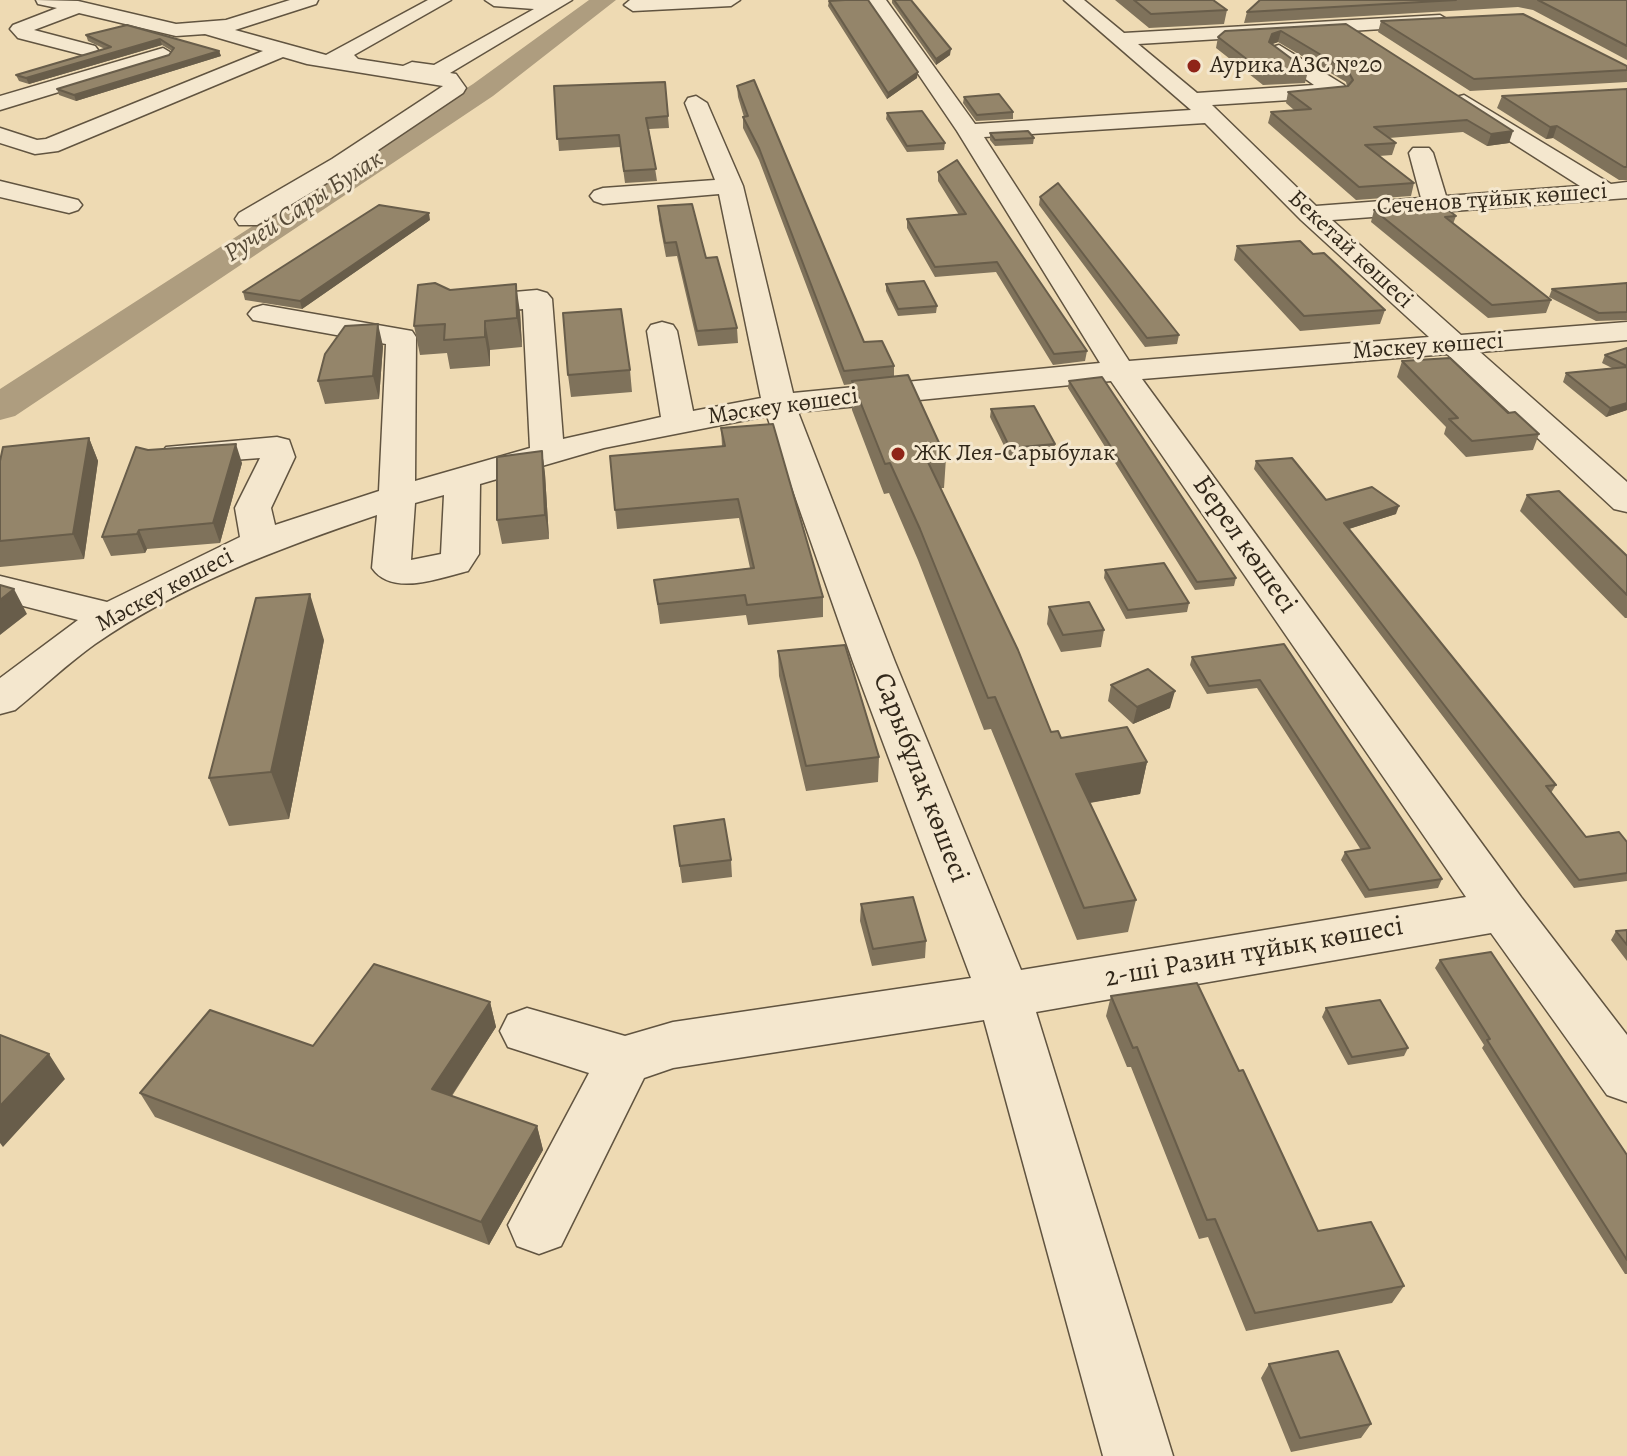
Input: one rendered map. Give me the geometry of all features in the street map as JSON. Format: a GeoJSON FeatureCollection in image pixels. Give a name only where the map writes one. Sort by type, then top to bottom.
{"type":"FeatureCollection","features":[{"type":"Feature","properties":{"kind":"street"},"geometry":{"type":"LineString","coordinates":[[45,0],[176,30],[203,29],[309,0]]}},
{"type":"Feature","properties":{"kind":"street"},"geometry":{"type":"LineString","coordinates":[[442,0],[334,58],[437,72],[562,2]]}},
{"type":"Feature","properties":{"kind":"street"},"geometry":{"type":"LineString","coordinates":[[494,0],[580,0]]}},
{"type":"Feature","properties":{"kind":"street"},"geometry":{"type":"LineString","coordinates":[[466,75],[580,0]]}},
{"type":"Feature","properties":{"kind":"street"},"geometry":{"type":"LineString","coordinates":[[633,5],[731,0]]}},
{"type":"Feature","properties":{"kind":"street","name":"Берел көшесі"},"geometry":{"type":"LineString","coordinates":[[877,0],[969,131],[1120,371],[1503,911],[1627,1078]]}},
{"type":"Feature","properties":{"kind":"street","name":"Бекетай көшесі"},"geometry":{"type":"LineString","coordinates":[[1073,0],[1202,108],[1310,214],[1623,494]]}},
{"type":"Feature","properties":{"kind":"street"},"geometry":{"type":"LineString","coordinates":[[78,7],[20,29],[25,34],[88,50]]}},
{"type":"Feature","properties":{"kind":"street"},"geometry":{"type":"LineString","coordinates":[[1119,39],[1456,20]]}},
{"type":"Feature","properties":{"kind":"street"},"geometry":{"type":"LineString","coordinates":[[1348,26],[1374,43]]}},
{"type":"Feature","properties":{"kind":"street"},"geometry":{"type":"LineString","coordinates":[[203,29],[319,60],[448,79],[455,88],[302,189],[248,219]]}},
{"type":"Feature","properties":{"kind":"street"},"geometry":{"type":"LineString","coordinates":[[0,135],[42,148],[281,51]]}},
{"type":"Feature","properties":{"kind":"street"},"geometry":{"type":"LineString","coordinates":[[969,131],[1202,108],[1336,90],[1279,51]]}},
{"type":"Feature","properties":{"kind":"street"},"geometry":{"type":"LineString","coordinates":[[0,103],[163,54]]}},
{"type":"Feature","properties":{"kind":"street"},"geometry":{"type":"LineString","coordinates":[[1507,98],[1456,97],[1616,191]]}},
{"type":"Feature","properties":{"kind":"street"},"geometry":{"type":"LineString","coordinates":[[0,103],[85,130]]}},
{"type":"Feature","properties":{"kind":"street","name":"Сарыбұлақ көшесі"},"geometry":{"type":"LineString","coordinates":[[696,103],[730,186],[779,404],[874,662],[1004,995],[1138,1456]]}},
{"type":"Feature","properties":{"kind":"street"},"geometry":{"type":"LineString","coordinates":[[1421,153],[1436,205]]}},
{"type":"Feature","properties":{"kind":"street"},"geometry":{"type":"LineString","coordinates":[[603,196],[730,186]]}},
{"type":"Feature","properties":{"kind":"street"},"geometry":{"type":"LineString","coordinates":[[0,189],[69,205]]}},
{"type":"Feature","properties":{"kind":"street","name":"Сеченов тұйық көшесі"},"geometry":{"type":"LineString","coordinates":[[1310,214],[1616,191]]}},
{"type":"Feature","properties":{"kind":"street"},"geometry":{"type":"LineString","coordinates":[[455,306],[537,299],[547,453]]}},
{"type":"Feature","properties":{"kind":"street"},"geometry":{"type":"LineString","coordinates":[[263,314],[401,337],[397,497],[391,568],[402,573],[454,563],[460,554],[462,477]]}},
{"type":"Feature","properties":{"kind":"street"},"geometry":{"type":"LineString","coordinates":[[662,331],[679,423]]}},
{"type":"Feature","properties":{"kind":"street","name":"Мәскеу көшесі"},"geometry":{"type":"LineString","coordinates":[[0,700],[80,636],[113,616],[260,542],[462,477],[547,453],[679,423],[779,404],[1120,371],[1627,331]]}},
{"type":"Feature","properties":{"kind":"street"},"geometry":{"type":"LineString","coordinates":[[155,456],[277,447],[278,457],[253,508],[260,542]]}},
{"type":"Feature","properties":{"kind":"street"},"geometry":{"type":"LineString","coordinates":[[0,588],[113,616]]}},
{"type":"Feature","properties":{"kind":"street","name":"2-ші Разин тұйық көшесі"},"geometry":{"type":"LineString","coordinates":[[625,1060],[673,1045],[1004,995],[1503,911]]}},
{"type":"Feature","properties":{"kind":"street"},"geometry":{"type":"LineString","coordinates":[[527,1031],[625,1060],[539,1225]]}},
{"type":"Feature","properties":{"kind":"building"},"geometry":{"type":"Polygon","coordinates":[[[868,0],[918,72],[888,93],[829,1],[868,0]]]}},
{"type":"Feature","properties":{"kind":"building"},"geometry":{"type":"Polygon","coordinates":[[[894,0],[911,0],[951,49],[936,59],[894,0]]]}},
{"type":"Feature","properties":{"kind":"building"},"geometry":{"type":"Polygon","coordinates":[[[1134,0],[1213,0],[1227,10],[1151,14],[1134,0]]]}},
{"type":"Feature","properties":{"kind":"building"},"geometry":{"type":"Polygon","coordinates":[[[1260,0],[1456,0],[1247,12],[1260,0]]]}},
{"type":"Feature","properties":{"kind":"building"},"geometry":{"type":"Polygon","coordinates":[[[1538,0],[1627,0],[1627,46],[1538,0]]]}},
{"type":"Feature","properties":{"kind":"building"},"geometry":{"type":"Polygon","coordinates":[[[1523,14],[1627,66],[1627,70],[1474,79],[1381,21],[1523,14]]]}},
{"type":"Feature","properties":{"kind":"building"},"geometry":{"type":"Polygon","coordinates":[[[1346,24],[1513,131],[1491,134],[1467,120],[1374,127],[1396,143],[1365,145],[1414,183],[1359,187],[1271,112],[1311,109],[1288,92],[1348,86],[1353,80],[1348,71],[1281,31],[1272,34],[1269,42],[1308,71],[1266,74],[1218,37],[1225,31],[1346,24]]]}},
{"type":"Feature","properties":{"kind":"building"},"geometry":{"type":"Polygon","coordinates":[[[127,25],[219,51],[74,95],[57,89],[169,55],[174,48],[160,39],[26,78],[16,75],[111,47],[86,35],[127,25]]]}},
{"type":"Feature","properties":{"kind":"building"},"geometry":{"type":"Polygon","coordinates":[[[754,80],[864,342],[882,341],[894,366],[844,371],[759,148],[743,117],[748,116],[737,86],[754,80]]]}},
{"type":"Feature","properties":{"kind":"building"},"geometry":{"type":"Polygon","coordinates":[[[665,82],[668,116],[646,118],[656,169],[624,171],[619,135],[557,139],[554,86],[665,82]]]}},
{"type":"Feature","properties":{"kind":"building"},"geometry":{"type":"Polygon","coordinates":[[[1627,89],[1627,167],[1557,126],[1550,127],[1502,96],[1627,89]]]}},
{"type":"Feature","properties":{"kind":"building"},"geometry":{"type":"Polygon","coordinates":[[[999,94],[1013,112],[977,115],[964,97],[999,94]]]}},
{"type":"Feature","properties":{"kind":"building"},"geometry":{"type":"Polygon","coordinates":[[[922,111],[945,143],[907,146],[887,113],[922,111]]]}},
{"type":"Feature","properties":{"kind":"building"},"geometry":{"type":"Polygon","coordinates":[[[1028,131],[1034,138],[995,140],[990,133],[1028,131]]]}},
{"type":"Feature","properties":{"kind":"building"},"geometry":{"type":"Polygon","coordinates":[[[957,160],[1087,351],[1054,354],[997,262],[935,267],[907,219],[966,214],[938,172],[957,160]]]}},
{"type":"Feature","properties":{"kind":"building"},"geometry":{"type":"Polygon","coordinates":[[[1058,183],[1179,335],[1147,338],[1040,197],[1058,183]]]}},
{"type":"Feature","properties":{"kind":"building"},"geometry":{"type":"Polygon","coordinates":[[[1439,203],[1456,216],[1445,217],[1551,300],[1492,305],[1374,210],[1439,203]]]}},
{"type":"Feature","properties":{"kind":"building"},"geometry":{"type":"Polygon","coordinates":[[[692,204],[706,258],[717,257],[737,328],[697,331],[676,242],[665,243],[658,206],[692,204]]]}},
{"type":"Feature","properties":{"kind":"building"},"geometry":{"type":"Polygon","coordinates":[[[379,205],[429,213],[300,301],[243,292],[379,205]]]}},
{"type":"Feature","properties":{"kind":"building"},"geometry":{"type":"Polygon","coordinates":[[[1300,241],[1313,254],[1324,253],[1385,310],[1304,316],[1237,246],[1300,241]]]}},
{"type":"Feature","properties":{"kind":"building"},"geometry":{"type":"Polygon","coordinates":[[[924,281],[937,306],[898,309],[886,284],[924,281]]]}},
{"type":"Feature","properties":{"kind":"building"},"geometry":{"type":"Polygon","coordinates":[[[435,283],[450,290],[516,284],[517,318],[485,321],[485,337],[444,340],[445,324],[414,326],[418,285],[435,283]]]}},
{"type":"Feature","properties":{"kind":"building"},"geometry":{"type":"Polygon","coordinates":[[[1627,283],[1627,312],[1599,313],[1552,289],[1627,283]]]}},
{"type":"Feature","properties":{"kind":"building"},"geometry":{"type":"Polygon","coordinates":[[[621,309],[630,370],[568,375],[563,313],[621,309]]]}},
{"type":"Feature","properties":{"kind":"building"},"geometry":{"type":"Polygon","coordinates":[[[378,324],[373,376],[318,381],[325,354],[345,326],[378,324]]]}},
{"type":"Feature","properties":{"kind":"building"},"geometry":{"type":"Polygon","coordinates":[[[1627,348],[1627,366],[1605,355],[1627,348]]]}},
{"type":"Feature","properties":{"kind":"building"},"geometry":{"type":"Polygon","coordinates":[[[1450,358],[1508,413],[1515,412],[1539,434],[1472,441],[1449,419],[1458,418],[1402,361],[1450,358]]]}},
{"type":"Feature","properties":{"kind":"building"},"geometry":{"type":"Polygon","coordinates":[[[1627,367],[1627,403],[1610,408],[1566,373],[1627,367]]]}},
{"type":"Feature","properties":{"kind":"building"},"geometry":{"type":"Polygon","coordinates":[[[908,375],[946,458],[927,460],[1018,650],[1051,732],[1058,731],[1061,738],[1127,727],[1147,762],[1076,774],[1136,900],[1084,908],[995,697],[988,698],[920,529],[890,463],[885,464],[852,381],[908,375]]]}},
{"type":"Feature","properties":{"kind":"building"},"geometry":{"type":"Polygon","coordinates":[[[1102,377],[1236,578],[1197,582],[1069,381],[1102,377]]]}},
{"type":"Feature","properties":{"kind":"building"},"geometry":{"type":"Polygon","coordinates":[[[1034,406],[1055,444],[1010,448],[991,409],[1034,406]]]}},
{"type":"Feature","properties":{"kind":"building"},"geometry":{"type":"Polygon","coordinates":[[[773,424],[823,597],[747,605],[745,595],[658,604],[654,580],[754,568],[738,499],[615,510],[610,456],[725,446],[721,428],[773,424]]]}},
{"type":"Feature","properties":{"kind":"building"},"geometry":{"type":"Polygon","coordinates":[[[89,438],[73,534],[0,541],[0,461],[3,447],[89,438]]]}},
{"type":"Feature","properties":{"kind":"building"},"geometry":{"type":"Polygon","coordinates":[[[236,444],[213,523],[102,537],[136,447],[148,450],[236,444]]]}},
{"type":"Feature","properties":{"kind":"building"},"geometry":{"type":"Polygon","coordinates":[[[542,451],[545,515],[497,520],[497,457],[542,451]]]}},
{"type":"Feature","properties":{"kind":"building"},"geometry":{"type":"Polygon","coordinates":[[[1292,458],[1326,500],[1372,487],[1399,506],[1344,523],[1556,785],[1546,786],[1586,837],[1619,832],[1627,842],[1627,873],[1579,880],[1256,461],[1292,458]]]}},
{"type":"Feature","properties":{"kind":"building"},"geometry":{"type":"Polygon","coordinates":[[[1559,491],[1627,556],[1627,595],[1527,495],[1559,491]]]}},
{"type":"Feature","properties":{"kind":"building"},"geometry":{"type":"Polygon","coordinates":[[[1164,563],[1189,603],[1128,610],[1105,570],[1164,563]]]}},
{"type":"Feature","properties":{"kind":"building"},"geometry":{"type":"Polygon","coordinates":[[[0,585],[14,589],[0,600],[0,585]]]}},
{"type":"Feature","properties":{"kind":"building"},"geometry":{"type":"Polygon","coordinates":[[[310,594],[271,772],[209,778],[256,598],[310,594]]]}},
{"type":"Feature","properties":{"kind":"building"},"geometry":{"type":"Polygon","coordinates":[[[1089,602],[1104,630],[1063,635],[1049,607],[1089,602]]]}},
{"type":"Feature","properties":{"kind":"building"},"geometry":{"type":"Polygon","coordinates":[[[1284,644],[1442,879],[1369,890],[1345,852],[1370,848],[1260,680],[1209,686],[1192,657],[1284,644]]]}},
{"type":"Feature","properties":{"kind":"building"},"geometry":{"type":"Polygon","coordinates":[[[845,645],[879,757],[806,766],[778,651],[845,645]]]}},
{"type":"Feature","properties":{"kind":"building"},"geometry":{"type":"Polygon","coordinates":[[[1148,669],[1175,691],[1137,707],[1111,685],[1148,669]]]}},
{"type":"Feature","properties":{"kind":"building"},"geometry":{"type":"Polygon","coordinates":[[[724,819],[731,860],[680,866],[674,826],[724,819]]]}},
{"type":"Feature","properties":{"kind":"building"},"geometry":{"type":"Polygon","coordinates":[[[913,897],[926,941],[873,949],[861,904],[913,897]]]}},
{"type":"Feature","properties":{"kind":"building"},"geometry":{"type":"Polygon","coordinates":[[[1627,930],[1627,945],[1616,931],[1627,930]]]}},
{"type":"Feature","properties":{"kind":"building"},"geometry":{"type":"Polygon","coordinates":[[[1491,952],[1627,1155],[1627,1260],[1487,1040],[1490,1039],[1440,960],[1491,952]]]}},
{"type":"Feature","properties":{"kind":"building"},"geometry":{"type":"Polygon","coordinates":[[[374,964],[490,1002],[432,1089],[537,1126],[481,1222],[140,1093],[210,1010],[313,1046],[374,964]]]}},
{"type":"Feature","properties":{"kind":"building"},"geometry":{"type":"Polygon","coordinates":[[[1197,983],[1239,1071],[1243,1070],[1318,1231],[1371,1222],[1404,1286],[1255,1313],[1215,1219],[1207,1220],[1137,1047],[1133,1048],[1111,996],[1197,983]]]}},
{"type":"Feature","properties":{"kind":"building"},"geometry":{"type":"Polygon","coordinates":[[[1380,1000],[1408,1048],[1352,1057],[1326,1008],[1380,1000]]]}},
{"type":"Feature","properties":{"kind":"building"},"geometry":{"type":"Polygon","coordinates":[[[0,1035],[49,1054],[0,1106],[0,1035]]]}},
{"type":"Feature","properties":{"kind":"building"},"geometry":{"type":"Polygon","coordinates":[[[1338,1351],[1371,1424],[1300,1438],[1269,1364],[1338,1351]]]}},
{"type":"Feature","properties":{"kind":"waterway","name":"Ручей Сары Булак"},"geometry":{"type":"LineString","coordinates":[[0,407],[483,90],[604,0]]}},
{"type":"Feature","properties":{"kind":"place","name":"Аурика АЗС №20"},"geometry":{"type":"Point","coordinates":[1194,66]}},
{"type":"Feature","properties":{"kind":"place","name":"ЖК Лея-Сарыбулак"},"geometry":{"type":"Point","coordinates":[898,454]}}]}
